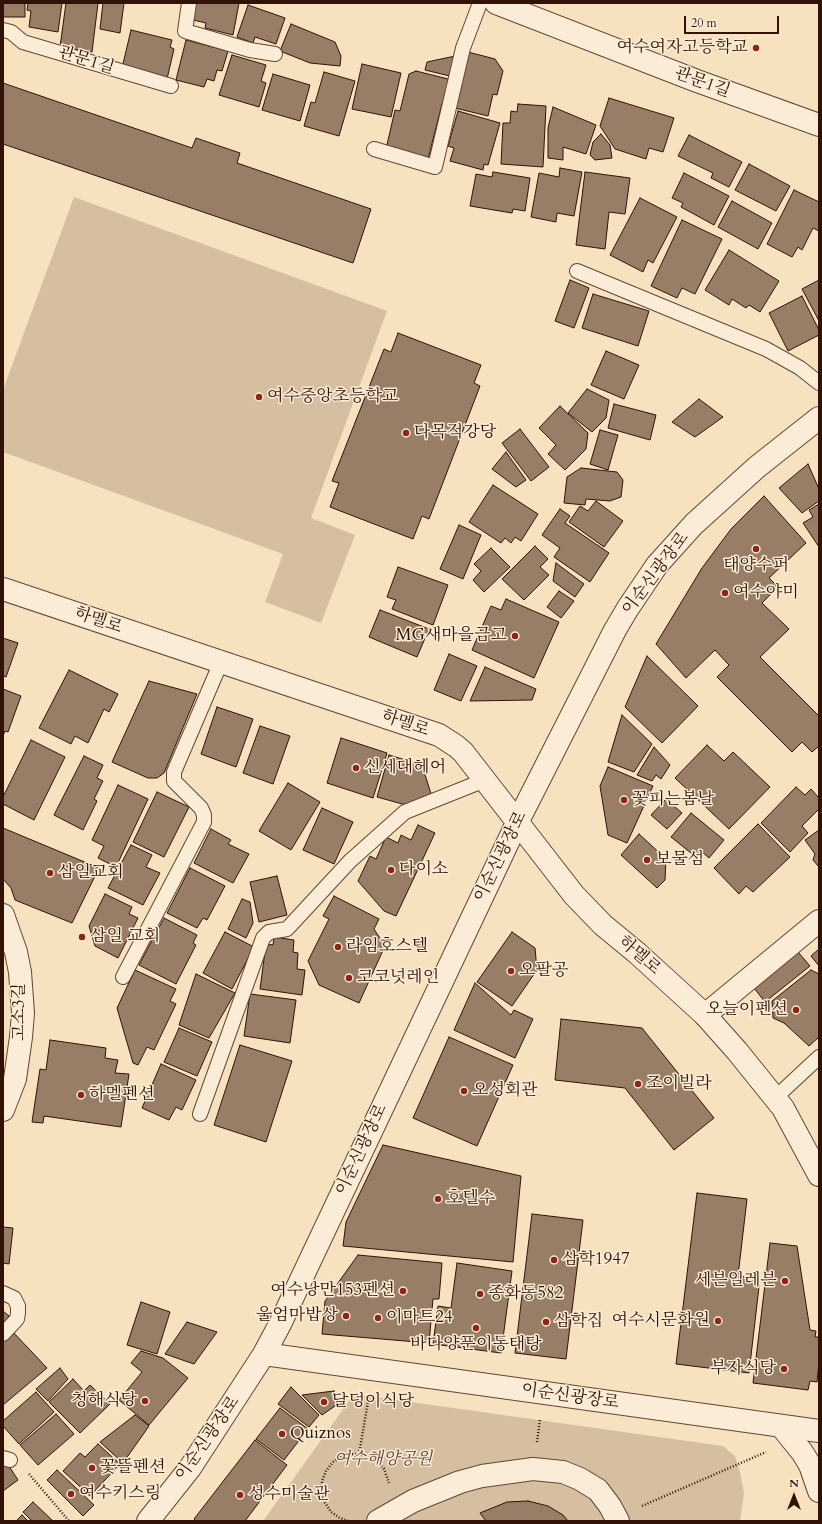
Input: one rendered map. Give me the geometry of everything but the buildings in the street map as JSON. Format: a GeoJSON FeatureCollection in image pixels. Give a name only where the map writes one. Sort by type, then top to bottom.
{"type":"FeatureCollection","features":[{"type":"Feature","properties":{"kind":"street","name":"관문1길"},"geometry":{"type":"LineString","coordinates":[[496,3],[697,81],[819,125]]}},
{"type":"Feature","properties":{"kind":"street","name":"이순신광장로"},"geometry":{"type":"LineString","coordinates":[[148,1521],[190,1468],[264,1354],[287,1310],[517,823],[615,630],[657,566],[694,524],[757,467],[819,418]]}},
{"type":"Feature","properties":{"kind":"street","name":"하멜로"},"geometry":{"type":"LineString","coordinates":[[3,589],[439,735],[463,752],[574,895],[603,925],[637,953],[704,1015],[737,1051],[775,1098],[794,1126],[819,1175]]}},
{"type":"Feature","properties":{"kind":"street","name":"고소3길"},"geometry":{"type":"LineString","coordinates":[[3,914],[16,952],[20,972],[23,1013],[21,1043],[15,1079],[3,1110]]}},
{"type":"Feature","properties":{"kind":"street"},"geometry":{"type":"LineString","coordinates":[[704,1015],[819,921]]}},
{"type":"Feature","properties":{"kind":"street","name":"이순신광장로"},"geometry":{"type":"LineString","coordinates":[[264,1354],[819,1431]]}},
{"type":"Feature","properties":{"kind":"street"},"geometry":{"type":"LineString","coordinates":[[781,1426],[802,1452],[813,1472],[819,1491]]}},
{"type":"Feature","properties":{"kind":"street"},"geometry":{"type":"LineString","coordinates":[[387,1519],[413,1501],[460,1482],[482,1476],[533,1469],[563,1472],[580,1479],[598,1490],[610,1506],[617,1519]]}},
{"type":"Feature","properties":{"kind":"lane"},"geometry":{"type":"LineString","coordinates":[[189,3],[185,30],[250,50],[275,54]]}},
{"type":"Feature","properties":{"kind":"lane"},"geometry":{"type":"LineString","coordinates":[[374,148],[435,166],[463,48],[480,3]]}},
{"type":"Feature","properties":{"kind":"lane","name":"관문1길"},"geometry":{"type":"LineString","coordinates":[[3,30],[11,32],[23,42],[171,86]]}},
{"type":"Feature","properties":{"kind":"lane"},"geometry":{"type":"LineString","coordinates":[[577,271],[766,349],[800,368],[819,383]]}},
{"type":"Feature","properties":{"kind":"lane"},"geometry":{"type":"LineString","coordinates":[[123,977],[204,822],[204,815],[200,808],[174,781],[174,772],[222,662]]}},
{"type":"Feature","properties":{"kind":"lane"},"geometry":{"type":"LineString","coordinates":[[200,1114],[263,938],[269,932],[287,929],[350,861],[405,812],[485,780]]}},
{"type":"Feature","properties":{"kind":"lane"},"geometry":{"type":"LineString","coordinates":[[775,1098],[819,1057]]}},
{"type":"Feature","properties":{"kind":"lane"},"geometry":{"type":"LineString","coordinates":[[3,1293],[14,1298],[18,1306],[18,1313],[17,1319],[3,1334]]}},
{"type":"Feature","properties":{"kind":"path"},"geometry":{"type":"LineString","coordinates":[[359,1454],[373,1369]]}},
{"type":"Feature","properties":{"kind":"path"},"geometry":{"type":"LineString","coordinates":[[533,1469],[544,1393]]}},
{"type":"Feature","properties":{"kind":"path"},"geometry":{"type":"LineString","coordinates":[[617,1519],[771,1450]]}},
{"type":"Feature","properties":{"kind":"path"},"geometry":{"type":"LineString","coordinates":[[348,1521],[331,1512],[325,1503],[321,1492],[322,1481],[326,1471],[333,1462],[343,1456],[354,1454],[365,1455],[375,1460],[384,1469]]}},
{"type":"Feature","properties":{"kind":"path"},"geometry":{"type":"LineString","coordinates":[[44,1491],[69,1521]]}},
{"type":"Feature","properties":{"kind":"green space"},"geometry":{"type":"Polygon","coordinates":[[[74,197],[387,311],[311,518],[355,535],[321,623],[265,602],[283,554],[3,452],[3,390],[74,197]]]}},
{"type":"Feature","properties":{"kind":"green space","name":"여수해양공원"},"geometry":{"type":"Polygon","coordinates":[[[354,1394],[723,1446],[735,1456],[740,1472],[744,1493],[740,1521],[263,1521],[354,1394]]]}},
{"type":"Feature","properties":{"kind":"place","name":"여수여자고등학교"},"geometry":{"type":"Point","coordinates":[756,48]}},
{"type":"Feature","properties":{"kind":"place","name":"여수중앙초등학교"},"geometry":{"type":"Point","coordinates":[259,397]}},
{"type":"Feature","properties":{"kind":"place","name":"다목적강당"},"geometry":{"type":"Point","coordinates":[406,433]}},
{"type":"Feature","properties":{"kind":"place","name":"태양수퍼"},"geometry":{"type":"Point","coordinates":[756,549]}},
{"type":"Feature","properties":{"kind":"place","name":"여수야미"},"geometry":{"type":"Point","coordinates":[725,593]}},
{"type":"Feature","properties":{"kind":"place","name":"MG새마을금고"},"geometry":{"type":"Point","coordinates":[515,636]}},
{"type":"Feature","properties":{"kind":"place","name":"신세대헤어"},"geometry":{"type":"Point","coordinates":[356,768]}},
{"type":"Feature","properties":{"kind":"place","name":"꽃피는봄날"},"geometry":{"type":"Point","coordinates":[624,800]}},
{"type":"Feature","properties":{"kind":"place","name":"보물섬"},"geometry":{"type":"Point","coordinates":[647,860]}},
{"type":"Feature","properties":{"kind":"place","name":"다이소"},"geometry":{"type":"Point","coordinates":[391,870]}},
{"type":"Feature","properties":{"kind":"place","name":"삼일교회"},"geometry":{"type":"Point","coordinates":[50,873]}},
{"type":"Feature","properties":{"kind":"place","name":"삼일 교회"},"geometry":{"type":"Point","coordinates":[82,937]}},
{"type":"Feature","properties":{"kind":"place","name":"라임호스텔"},"geometry":{"type":"Point","coordinates":[338,947]}},
{"type":"Feature","properties":{"kind":"place","name":"오팔공"},"geometry":{"type":"Point","coordinates":[511,971]}},
{"type":"Feature","properties":{"kind":"place","name":"코코넛레인"},"geometry":{"type":"Point","coordinates":[349,978]}},
{"type":"Feature","properties":{"kind":"place","name":"오늘이펜션"},"geometry":{"type":"Point","coordinates":[796,1010]}},
{"type":"Feature","properties":{"kind":"place","name":"조이빌라"},"geometry":{"type":"Point","coordinates":[638,1084]}},
{"type":"Feature","properties":{"kind":"place","name":"오성회관"},"geometry":{"type":"Point","coordinates":[464,1091]}},
{"type":"Feature","properties":{"kind":"place","name":"하멜펜션"},"geometry":{"type":"Point","coordinates":[81,1095]}},
{"type":"Feature","properties":{"kind":"place","name":"호텔수"},"geometry":{"type":"Point","coordinates":[438,1199]}},
{"type":"Feature","properties":{"kind":"place","name":"삼학1947"},"geometry":{"type":"Point","coordinates":[554,1260]}},
{"type":"Feature","properties":{"kind":"place","name":"세븐일레븐"},"geometry":{"type":"Point","coordinates":[785,1281]}},
{"type":"Feature","properties":{"kind":"place","name":"여수낭만153펜션"},"geometry":{"type":"Point","coordinates":[403,1291]}},
{"type":"Feature","properties":{"kind":"place","name":"종화동582"},"geometry":{"type":"Point","coordinates":[480,1294]}},
{"type":"Feature","properties":{"kind":"place","name":"울엄마밥상"},"geometry":{"type":"Point","coordinates":[346,1316]}},
{"type":"Feature","properties":{"kind":"place","name":"이마트24"},"geometry":{"type":"Point","coordinates":[378,1318]}},
{"type":"Feature","properties":{"kind":"place","name":"여수시문화원"},"geometry":{"type":"Point","coordinates":[718,1321]}},
{"type":"Feature","properties":{"kind":"place","name":"삼학집"},"geometry":{"type":"Point","coordinates":[546,1322]}},
{"type":"Feature","properties":{"kind":"place","name":"바다양푼이동태탕"},"geometry":{"type":"Point","coordinates":[476,1328]}},
{"type":"Feature","properties":{"kind":"place","name":"부자식당"},"geometry":{"type":"Point","coordinates":[784,1369]}},
{"type":"Feature","properties":{"kind":"place","name":"청해식당"},"geometry":{"type":"Point","coordinates":[145,1401]}},
{"type":"Feature","properties":{"kind":"place","name":"달덩이식당"},"geometry":{"type":"Point","coordinates":[324,1402]}},
{"type":"Feature","properties":{"kind":"place","name":"Quiznos"},"geometry":{"type":"Point","coordinates":[282,1434]}},
{"type":"Feature","properties":{"kind":"place","name":"꽃뜰펜션"},"geometry":{"type":"Point","coordinates":[92,1468]}},
{"type":"Feature","properties":{"kind":"place","name":"여수키스링"},"geometry":{"type":"Point","coordinates":[71,1494]}},
{"type":"Feature","properties":{"kind":"place","name":"성수미술관"},"geometry":{"type":"Point","coordinates":[240,1495]}}]}
